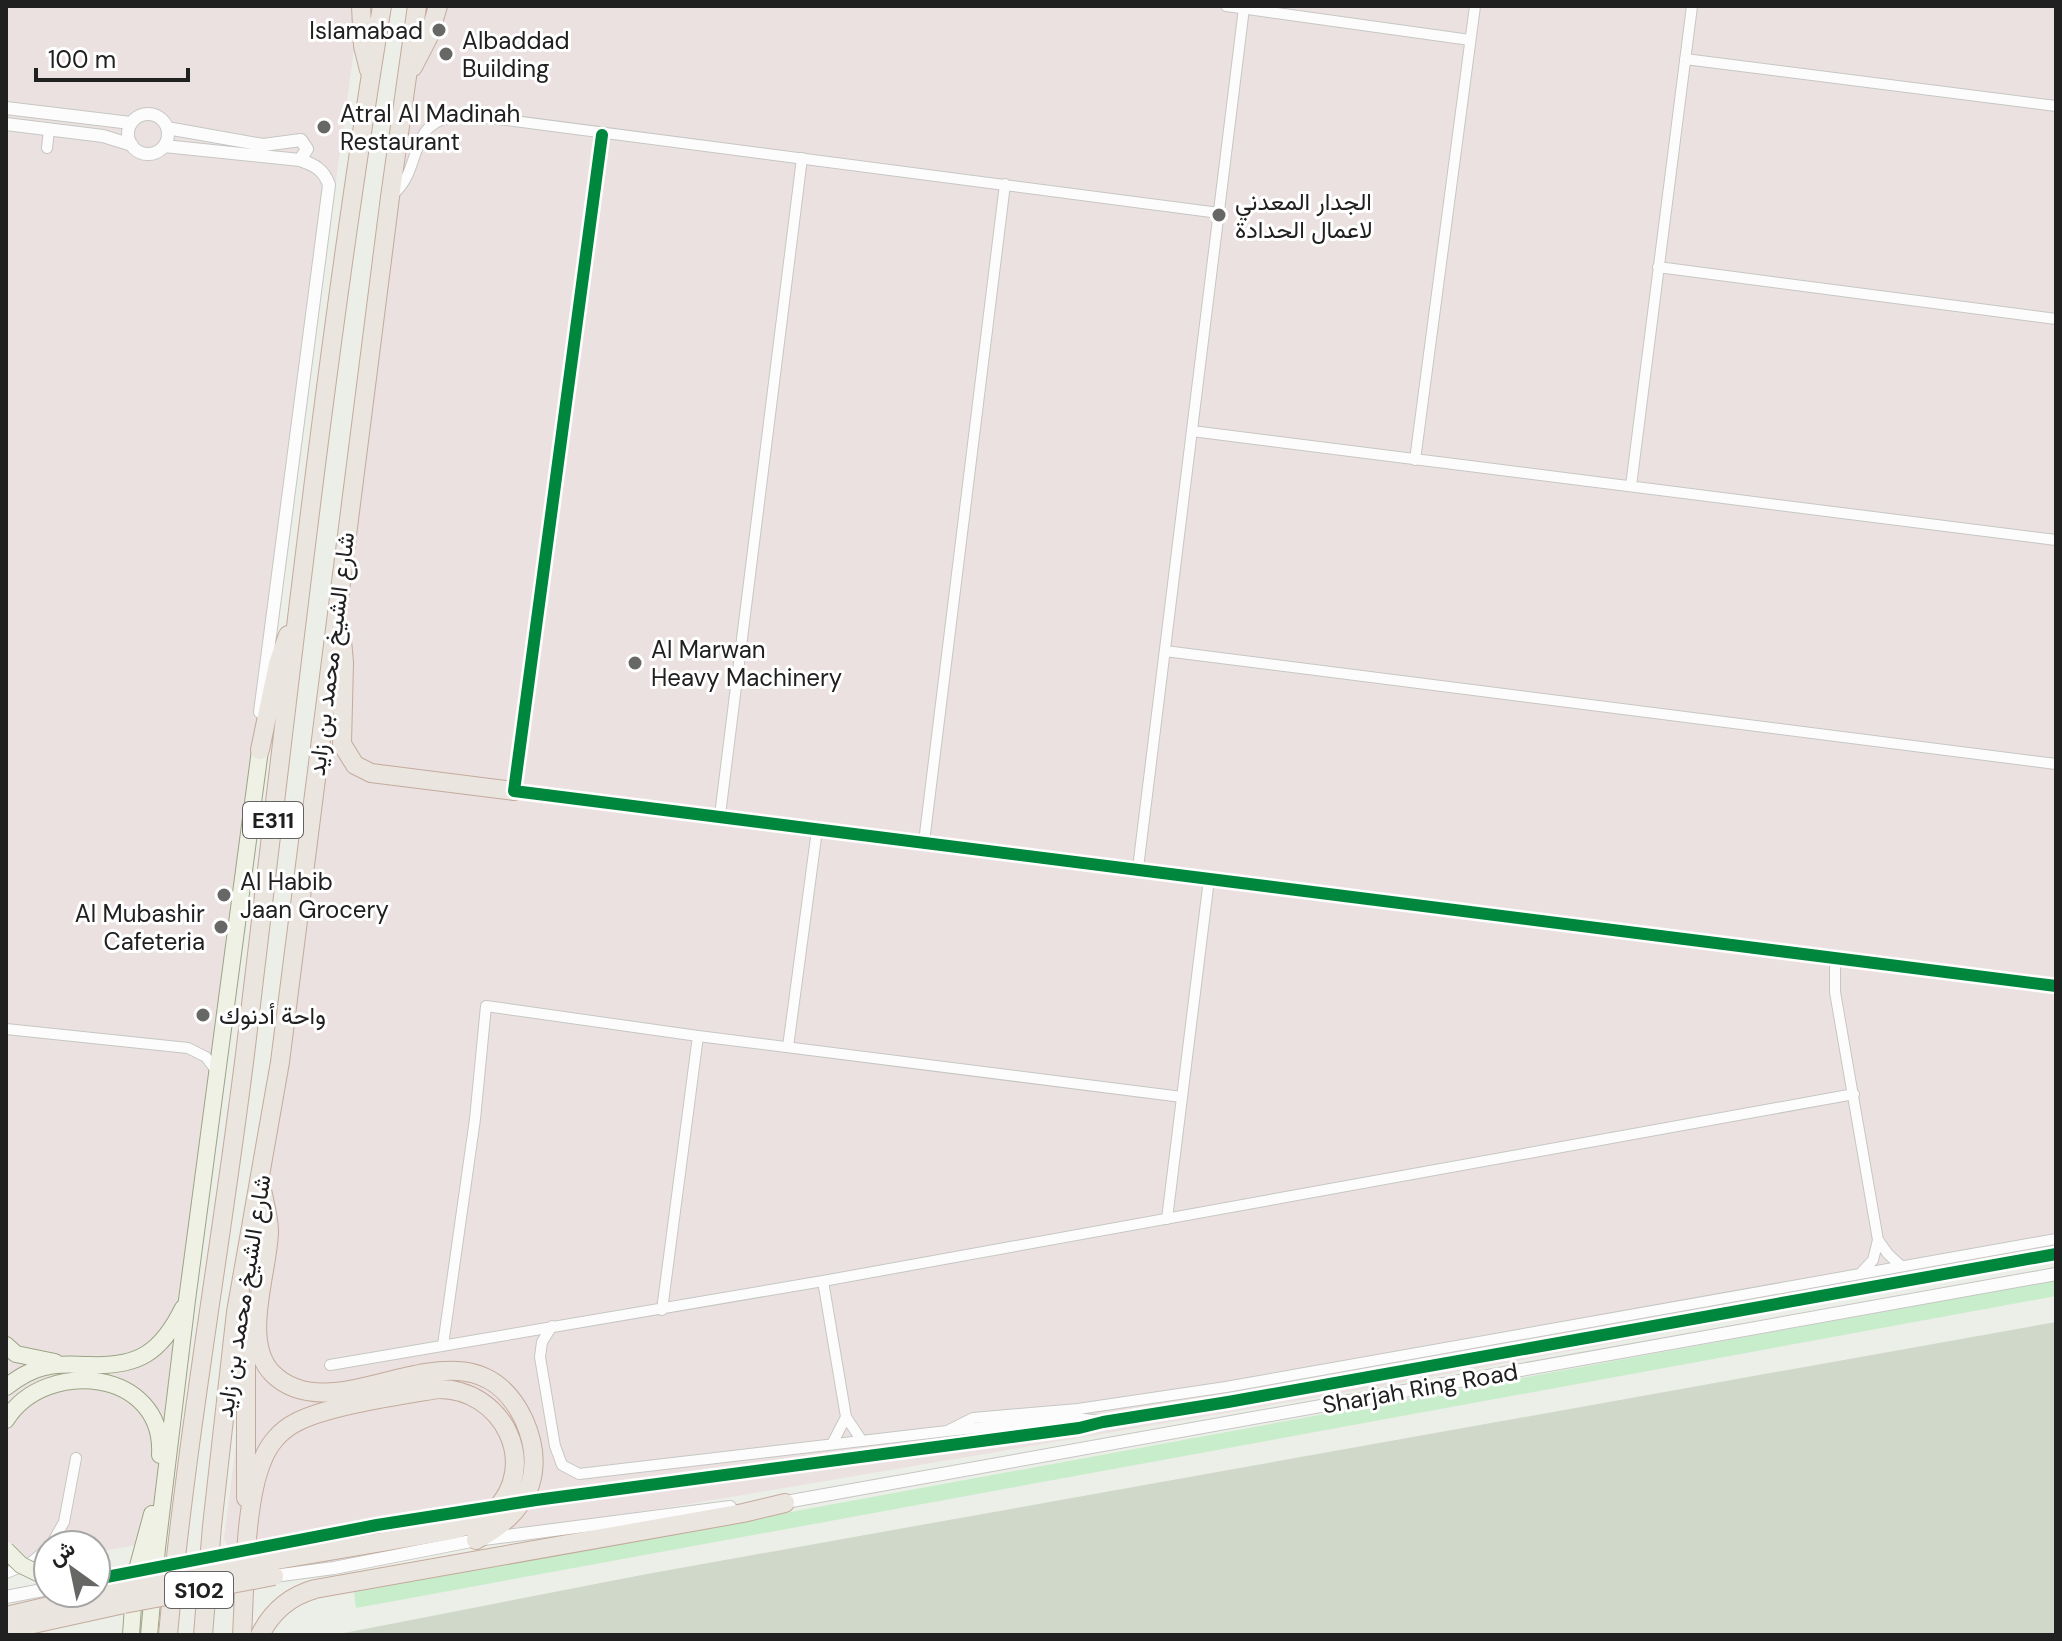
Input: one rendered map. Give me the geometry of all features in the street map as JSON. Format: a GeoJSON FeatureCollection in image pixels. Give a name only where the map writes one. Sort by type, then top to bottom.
{"type":"FeatureCollection","features":[{"type":"Feature","properties":{"kind":"highway"},"geometry":{"type":"LineString","coordinates":[[361,6],[363,46],[371,77]]}},
{"type":"Feature","properties":{"kind":"highway","name":"شارع الشيخ محمد بن زايد"},"geometry":{"type":"LineString","coordinates":[[168,1635],[193,1413],[245,1053],[337,293],[382,6]]}},
{"type":"Feature","properties":{"kind":"highway","name":"شارع الشيخ محمد بن زايد"},"geometry":{"type":"LineString","coordinates":[[203,1635],[236,1312],[280,1062],[417,6]]}},
{"type":"Feature","properties":{"kind":"highway"},"geometry":{"type":"LineString","coordinates":[[407,76],[429,36],[438,6]]}},
{"type":"Feature","properties":{"kind":"highway"},"geometry":{"type":"LineString","coordinates":[[260,750],[278,664],[298,614]]}},
{"type":"Feature","properties":{"kind":"highway"},"geometry":{"type":"LineString","coordinates":[[336,615],[344,646],[342,744],[349,759],[371,773],[514,791]]}},
{"type":"Feature","properties":{"kind":"highway"},"geometry":{"type":"LineString","coordinates":[[260,1179],[269,1229],[258,1315],[258,1344],[266,1366],[282,1382],[306,1392],[334,1392],[452,1370],[472,1373],[492,1383],[513,1402],[522,1416],[533,1453],[534,1468],[529,1486],[509,1518],[476,1540]]}},
{"type":"Feature","properties":{"kind":"highway"},"geometry":{"type":"LineString","coordinates":[[236,1312],[246,1353],[245,1458],[250,1524]]}},
{"type":"Feature","properties":{"kind":"highway"},"geometry":{"type":"LineString","coordinates":[[242,1635],[250,1524],[258,1475],[266,1452],[281,1433],[309,1416],[409,1394],[453,1389],[489,1405],[505,1425],[513,1449],[513,1474],[503,1498],[493,1512],[482,1519],[453,1530],[273,1569]]}},
{"type":"Feature","properties":{"kind":"highway"},"geometry":{"type":"LineString","coordinates":[[260,1635],[283,1604],[315,1589],[785,1503]]}},
{"type":"Feature","properties":{"kind":"highway","name":"S102"},"geometry":{"type":"LineString","coordinates":[[6,1616],[273,1569]]}},
{"type":"Feature","properties":{"kind":"highway","name":"S102"},"geometry":{"type":"LineString","coordinates":[[6,1630],[123,1596]]}},
{"type":"Feature","properties":{"kind":"main road"},"geometry":{"type":"LineString","coordinates":[[149,1635],[187,1300],[260,750]]}},
{"type":"Feature","properties":{"kind":"main road"},"geometry":{"type":"LineString","coordinates":[[6,1345],[16,1354],[28,1358],[65,1364],[112,1366],[140,1358],[168,1335],[187,1300]]}},
{"type":"Feature","properties":{"kind":"main road"},"geometry":{"type":"LineString","coordinates":[[6,1387],[31,1371],[65,1364]]}},
{"type":"Feature","properties":{"kind":"main road"},"geometry":{"type":"LineString","coordinates":[[6,1420],[23,1399],[38,1389],[56,1383],[88,1381],[114,1385],[128,1390],[149,1409],[160,1435],[157,1486],[135,1577],[131,1635]]}},
{"type":"Feature","properties":{"kind":"main road"},"geometry":{"type":"LineString","coordinates":[[6,1550],[21,1565],[32,1570]]}},
{"type":"Feature","properties":{"kind":"street"},"geometry":{"type":"LineString","coordinates":[[1226,6],[1470,40]]}},
{"type":"Feature","properties":{"kind":"street"},"geometry":{"type":"LineString","coordinates":[[1415,460],[1475,6]]}},
{"type":"Feature","properties":{"kind":"street"},"geometry":{"type":"LineString","coordinates":[[1631,486],[1692,6]]}},
{"type":"Feature","properties":{"kind":"street"},"geometry":{"type":"LineString","coordinates":[[1138,868],[1244,8]]}},
{"type":"Feature","properties":{"kind":"street"},"geometry":{"type":"LineString","coordinates":[[1685,59],[2056,106]]}},
{"type":"Feature","properties":{"kind":"street"},"geometry":{"type":"LineString","coordinates":[[6,108],[131,123]]}},
{"type":"Feature","properties":{"kind":"street"},"geometry":{"type":"LineString","coordinates":[[6,124],[103,136],[132,145],[144,154],[164,146],[168,137],[163,121],[153,115],[139,116],[131,123],[128,135],[132,145]]}},
{"type":"Feature","properties":{"kind":"street"},"geometry":{"type":"LineString","coordinates":[[390,197],[408,179],[417,146],[427,130],[442,120],[460,117],[499,119],[602,135],[1219,213]]}},
{"type":"Feature","properties":{"kind":"street"},"geometry":{"type":"LineString","coordinates":[[167,128],[263,145],[301,140],[307,149],[300,160]]}},
{"type":"Feature","properties":{"kind":"street"},"geometry":{"type":"LineString","coordinates":[[47,148],[49,130]]}},
{"type":"Feature","properties":{"kind":"street"},"geometry":{"type":"LineString","coordinates":[[602,135],[514,791],[2056,986]]}},
{"type":"Feature","properties":{"kind":"street"},"geometry":{"type":"LineString","coordinates":[[164,146],[300,160],[321,171],[329,191],[260,714],[260,750]]}},
{"type":"Feature","properties":{"kind":"street"},"geometry":{"type":"LineString","coordinates":[[720,815],[802,158]]}},
{"type":"Feature","properties":{"kind":"street"},"geometry":{"type":"LineString","coordinates":[[924,842],[1005,184]]}},
{"type":"Feature","properties":{"kind":"street"},"geometry":{"type":"LineString","coordinates":[[1658,267],[2056,319]]}},
{"type":"Feature","properties":{"kind":"street"},"geometry":{"type":"LineString","coordinates":[[1192,431],[2056,540]]}},
{"type":"Feature","properties":{"kind":"street"},"geometry":{"type":"LineString","coordinates":[[1165,651],[2056,764]]}},
{"type":"Feature","properties":{"kind":"street"},"geometry":{"type":"LineString","coordinates":[[788,1047],[817,830]]}},
{"type":"Feature","properties":{"kind":"street"},"geometry":{"type":"LineString","coordinates":[[1167,1219],[1209,879]]}},
{"type":"Feature","properties":{"kind":"street"},"geometry":{"type":"LineString","coordinates":[[1835,958],[1835,992],[1878,1240],[1873,1260],[1861,1273]]}},
{"type":"Feature","properties":{"kind":"street"},"geometry":{"type":"LineString","coordinates":[[443,1345],[475,1119],[486,1006],[1182,1097]]}},
{"type":"Feature","properties":{"kind":"street"},"geometry":{"type":"LineString","coordinates":[[6,1029],[188,1048],[206,1057],[218,1074]]}},
{"type":"Feature","properties":{"kind":"street"},"geometry":{"type":"LineString","coordinates":[[662,1310],[698,1036]]}},
{"type":"Feature","properties":{"kind":"street"},"geometry":{"type":"LineString","coordinates":[[330,1365],[662,1310],[1854,1094]]}},
{"type":"Feature","properties":{"kind":"street"},"geometry":{"type":"LineString","coordinates":[[947,1431],[973,1418],[1078,1409],[1226,1387],[2056,1239]]}},
{"type":"Feature","properties":{"kind":"street"},"geometry":{"type":"LineString","coordinates":[[1878,1240],[1901,1266]]}},
{"type":"Feature","properties":{"kind":"street"},"geometry":{"type":"LineString","coordinates":[[112,1576],[272,1544],[478,1509],[1079,1428],[2056,1254]]}},
{"type":"Feature","properties":{"kind":"street","name":"Sharjah Ring Road"},"geometry":{"type":"LineString","coordinates":[[273,1569],[334,1568],[476,1540],[785,1503],[2056,1274]]}},
{"type":"Feature","properties":{"kind":"street"},"geometry":{"type":"LineString","coordinates":[[823,1281],[846,1417],[862,1441]]}},
{"type":"Feature","properties":{"kind":"street"},"geometry":{"type":"LineString","coordinates":[[552,1326],[542,1342],[540,1357],[558,1456],[570,1472],[588,1474],[1076,1418],[1103,1422]]}},
{"type":"Feature","properties":{"kind":"street"},"geometry":{"type":"LineString","coordinates":[[832,1444],[846,1417]]}},
{"type":"Feature","properties":{"kind":"street"},"geometry":{"type":"LineString","coordinates":[[60,1529],[76,1458]]}},
{"type":"Feature","properties":{"kind":"street"},"geometry":{"type":"LineString","coordinates":[[6,1573],[32,1562]]}},
{"type":"Feature","properties":{"kind":"street"},"geometry":{"type":"LineString","coordinates":[[6,1597],[32,1592]]}},
{"type":"Feature","properties":{"kind":"shaded area"},"geometry":{"type":"Polygon","coordinates":[[[6,6],[360,6],[149,1543],[112,1549],[112,1529],[32,1529],[32,1564],[6,1569],[6,6]]]}},
{"type":"Feature","properties":{"kind":"shaded area"},"geometry":{"type":"Polygon","coordinates":[[[418,6],[2056,6],[2056,1260],[1372,1388],[244,1576],[224,1539],[418,6]]]}},
{"type":"Feature","properties":{"kind":"shaded area"},"geometry":{"type":"Polygon","coordinates":[[[2056,1322],[2056,1635],[334,1635],[647,1574],[2056,1322]]]}},
{"type":"Feature","properties":{"kind":"green space"},"geometry":{"type":"Polygon","coordinates":[[[2056,1280],[2056,1296],[356,1608],[354,1592],[2056,1280]]]}},
{"type":"Feature","properties":{"kind":"cycle path"},"geometry":{"type":"LineString","coordinates":[[602,135],[514,791],[2056,986]]}},
{"type":"Feature","properties":{"kind":"cycle path"},"geometry":{"type":"LineString","coordinates":[[112,1576],[377,1525],[536,1500],[1079,1428],[2056,1254]]}},
{"type":"Feature","properties":{"kind":"place","name":"Islamabad"},"geometry":{"type":"Point","coordinates":[439,30]}},
{"type":"Feature","properties":{"kind":"place","name":"Albaddad Building"},"geometry":{"type":"Point","coordinates":[446,54]}},
{"type":"Feature","properties":{"kind":"place","name":"Atral Al Madinah Restaurant"},"geometry":{"type":"Point","coordinates":[324,127]}},
{"type":"Feature","properties":{"kind":"place","name":"الجدار المعدني لاعمال الحدادة"},"geometry":{"type":"Point","coordinates":[1219,215]}},
{"type":"Feature","properties":{"kind":"place","name":"Al Marwan Heavy Machinery"},"geometry":{"type":"Point","coordinates":[635,663]}},
{"type":"Feature","properties":{"kind":"place","name":"Al Habib Jaan Grocery"},"geometry":{"type":"Point","coordinates":[224,895]}},
{"type":"Feature","properties":{"kind":"place","name":"Al Mubashir Cafeteria"},"geometry":{"type":"Point","coordinates":[221,927]}},
{"type":"Feature","properties":{"kind":"place","name":"واحة أدنوك"},"geometry":{"type":"Point","coordinates":[203,1015]}}]}
